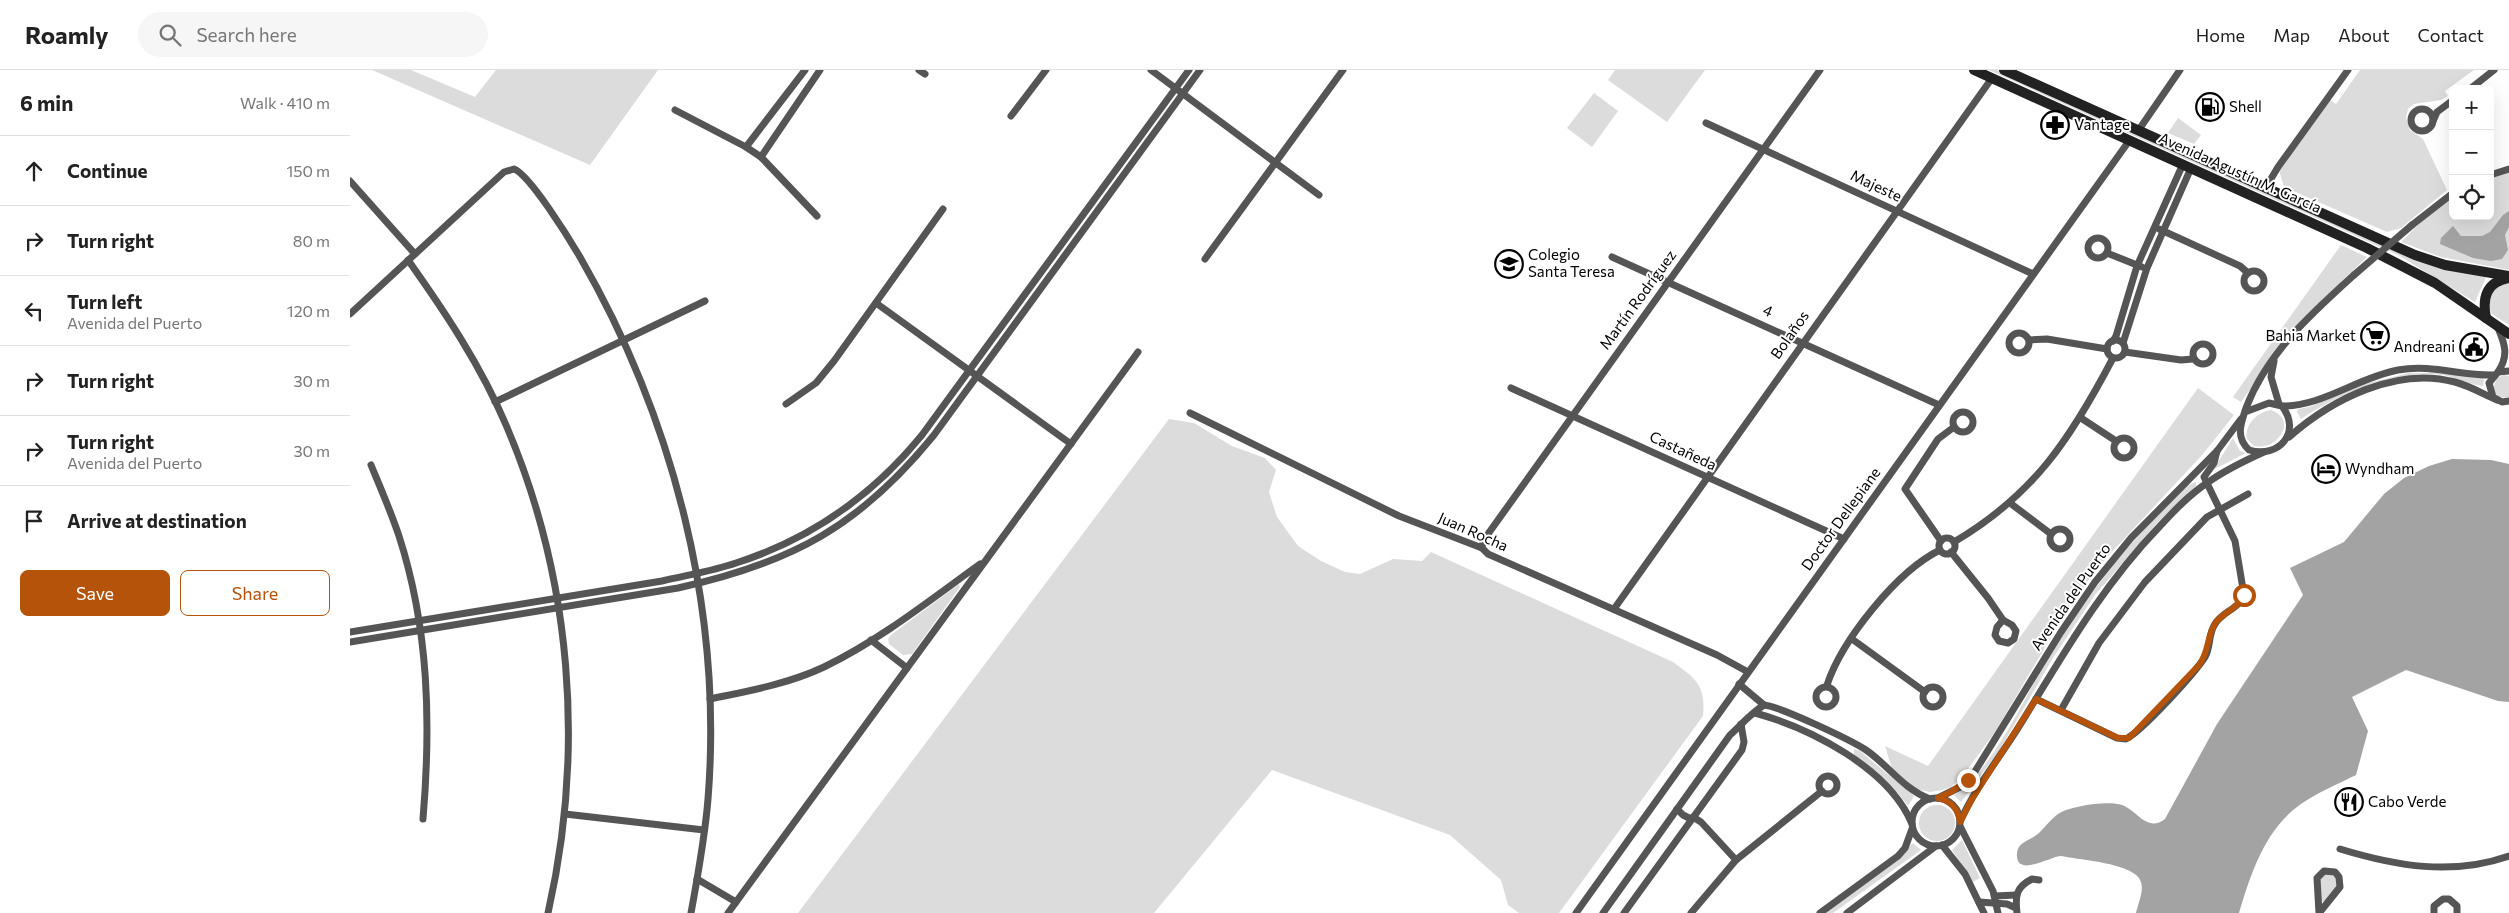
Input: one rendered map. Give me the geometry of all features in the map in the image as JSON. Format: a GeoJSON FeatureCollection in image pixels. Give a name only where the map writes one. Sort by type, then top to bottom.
{"type":"FeatureCollection","features":[{"type":"Feature","properties":{"kind":"main road","name":"Avenida Agustín M. García"},"geometry":{"type":"LineString","coordinates":[[1974,70],[2406,268],[2434,282],[2509,334]]}},
{"type":"Feature","properties":{"kind":"main road","name":"Avenida Agustín M. García"},"geometry":{"type":"LineString","coordinates":[[2004,70],[2265,189],[2429,260],[2509,277]]}},
{"type":"Feature","properties":{"kind":"main road"},"geometry":{"type":"LineString","coordinates":[[2486,318],[2484,302],[2488,290],[2509,277]]}},
{"type":"Feature","properties":{"kind":"street"},"geometry":{"type":"LineString","coordinates":[[746,147],[805,70]]}},
{"type":"Feature","properties":{"kind":"street"},"geometry":{"type":"LineString","coordinates":[[761,157],[820,70]]}},
{"type":"Feature","properties":{"kind":"street"},"geometry":{"type":"LineString","coordinates":[[1011,116],[1046,70]]}},
{"type":"Feature","properties":{"kind":"street"},"geometry":{"type":"LineString","coordinates":[[1151,70],[1319,195]]}},
{"type":"Feature","properties":{"kind":"street"},"geometry":{"type":"LineString","coordinates":[[350,632],[697,573],[734,564],[799,538],[830,519],[865,494],[901,460],[970,370],[1188,70]]}},
{"type":"Feature","properties":{"kind":"street"},"geometry":{"type":"LineString","coordinates":[[350,642],[699,584],[736,574],[786,556],[839,526],[859,511],[910,464],[977,376],[1200,70]]}},
{"type":"Feature","properties":{"kind":"street"},"geometry":{"type":"LineString","coordinates":[[1205,260],[1343,70]]}},
{"type":"Feature","properties":{"kind":"street","name":"Martín Rodríguez"},"geometry":{"type":"LineString","coordinates":[[1482,548],[1483,541],[1820,70]]}},
{"type":"Feature","properties":{"kind":"street"},"geometry":{"type":"LineString","coordinates":[[2138,131],[2180,70]]}},
{"type":"Feature","properties":{"kind":"street"},"geometry":{"type":"LineString","coordinates":[[2265,189],[2278,167],[2348,70]]}},
{"type":"Feature","properties":{"kind":"street"},"geometry":{"type":"LineString","coordinates":[[2475,85],[2494,70]]}},
{"type":"Feature","properties":{"kind":"street","name":"Bolaños"},"geometry":{"type":"LineString","coordinates":[[1614,609],[1802,342],[1992,78]]}},
{"type":"Feature","properties":{"kind":"street"},"geometry":{"type":"LineString","coordinates":[[2442,107],[2415,112],[2412,118],[2413,124],[2421,130],[2428,128],[2437,112],[2449,103]]}},
{"type":"Feature","properties":{"kind":"street"},"geometry":{"type":"LineString","coordinates":[[675,110],[746,147],[761,157],[817,216]]}},
{"type":"Feature","properties":{"kind":"street"},"geometry":{"type":"LineString","coordinates":[[2425,110],[2432,116],[2432,123]]}},
{"type":"Feature","properties":{"kind":"street","name":"Majeste"},"geometry":{"type":"LineString","coordinates":[[1706,123],[2033,274]]}},
{"type":"Feature","properties":{"kind":"street","name":"Doctor Dellepiane"},"geometry":{"type":"LineString","coordinates":[[1576,913],[2129,141]]}},
{"type":"Feature","properties":{"kind":"street"},"geometry":{"type":"LineString","coordinates":[[2107,349],[2116,336],[2137,266],[2154,227],[2187,166]]}},
{"type":"Feature","properties":{"kind":"street"},"geometry":{"type":"LineString","coordinates":[[2125,352],[2123,343],[2146,268],[2163,231],[2187,166]]}},
{"type":"Feature","properties":{"kind":"street"},"geometry":{"type":"LineString","coordinates":[[350,314],[504,172],[514,168],[527,178],[572,243],[623,339],[663,440],[679,496],[699,584],[710,699],[709,781],[704,830],[691,913]]}},
{"type":"Feature","properties":{"kind":"street"},"geometry":{"type":"LineString","coordinates":[[2494,174],[2509,169]]}},
{"type":"Feature","properties":{"kind":"street"},"geometry":{"type":"LineString","coordinates":[[350,181],[414,254]]}},
{"type":"Feature","properties":{"kind":"street","name":"Avenida del Puerto"},"geometry":{"type":"LineString","coordinates":[[1938,798],[1960,787],[1982,763],[2061,632],[2110,563],[2131,538],[2217,451],[2243,416],[2256,386],[2306,320],[2354,275],[2449,196]]}},
{"type":"Feature","properties":{"kind":"street"},"geometry":{"type":"LineString","coordinates":[[786,404],[803,394],[822,376],[943,209]]}},
{"type":"Feature","properties":{"kind":"street"},"geometry":{"type":"LineString","coordinates":[[2154,227],[2240,266],[2248,273]]}},
{"type":"Feature","properties":{"kind":"street"},"geometry":{"type":"LineString","coordinates":[[1071,230],[1080,236]]}},
{"type":"Feature","properties":{"kind":"street"},"geometry":{"type":"LineString","coordinates":[[2107,254],[2146,268]]}},
{"type":"Feature","properties":{"kind":"street","name":"4"},"geometry":{"type":"LineString","coordinates":[[1612,257],[1939,405]]}},
{"type":"Feature","properties":{"kind":"street"},"geometry":{"type":"LineString","coordinates":[[408,260],[445,312],[495,402],[525,476],[553,574],[566,660],[569,720],[565,814],[548,913]]}},
{"type":"Feature","properties":{"kind":"street"},"geometry":{"type":"LineString","coordinates":[[495,402],[705,301]]}},
{"type":"Feature","properties":{"kind":"street"},"geometry":{"type":"LineString","coordinates":[[876,303],[1071,444]]}},
{"type":"Feature","properties":{"kind":"street"},"geometry":{"type":"LineString","coordinates":[[2497,400],[2489,388],[2505,357],[2506,349],[2498,328]]}},
{"type":"Feature","properties":{"kind":"street"},"geometry":{"type":"LineString","coordinates":[[2029,340],[2047,339],[2107,349],[2113,358]]}},
{"type":"Feature","properties":{"kind":"street"},"geometry":{"type":"LineString","coordinates":[[2113,341],[2123,343]]}},
{"type":"Feature","properties":{"kind":"street"},"geometry":{"type":"LineString","coordinates":[[728,913],[1138,352]]}},
{"type":"Feature","properties":{"kind":"street"},"geometry":{"type":"LineString","coordinates":[[1954,542],[1997,515],[2054,456],[2081,418],[2113,358],[2122,356],[2125,352]]}},
{"type":"Feature","properties":{"kind":"street"},"geometry":{"type":"LineString","coordinates":[[2125,352],[2181,360],[2193,359]]}},
{"type":"Feature","properties":{"kind":"street"},"geometry":{"type":"LineString","coordinates":[[2276,358],[2271,377],[2281,405],[2290,419],[2290,431],[2286,439]]}},
{"type":"Feature","properties":{"kind":"street"},"geometry":{"type":"LineString","coordinates":[[2509,371],[2496,373],[2424,368],[2400,370],[2366,379],[2300,406],[2260,404],[2243,416],[2240,434],[2245,446],[2254,451],[2264,452],[2276,447],[2316,415],[2351,397],[2383,384],[2414,380],[2444,380],[2468,387],[2497,400],[2509,401]]}},
{"type":"Feature","properties":{"kind":"street","name":"Castañeda"},"geometry":{"type":"LineString","coordinates":[[1511,388],[1844,538]]}},
{"type":"Feature","properties":{"kind":"street","name":"Juan Rocha"},"geometry":{"type":"LineString","coordinates":[[1190,413],[1398,516],[1482,548],[1488,554],[1717,655],[1748,672]]}},
{"type":"Feature","properties":{"kind":"street"},"geometry":{"type":"LineString","coordinates":[[2081,418],[2116,442]]}},
{"type":"Feature","properties":{"kind":"street"},"geometry":{"type":"LineString","coordinates":[[1940,550],[1941,541],[1905,489],[1938,439],[1954,427]]}},
{"type":"Feature","properties":{"kind":"street"},"geometry":{"type":"LineString","coordinates":[[2036,699],[2118,738],[2126,739],[2165,703],[2199,665],[2206,655],[2210,635],[2215,624],[2241,602],[2244,595],[2237,549],[2220,509],[2206,484],[2205,473],[2214,464],[2217,451]]}},
{"type":"Feature","properties":{"kind":"street","name":"Avenida del Puerto"},"geometry":{"type":"LineString","coordinates":[[1960,824],[1972,799],[2036,699],[2074,634],[2114,579],[2151,536],[2206,484],[2234,466],[2264,452]]}},
{"type":"Feature","properties":{"kind":"street"},"geometry":{"type":"LineString","coordinates":[[371,465],[399,536],[421,630],[429,723],[423,819]]}},
{"type":"Feature","properties":{"kind":"street"},"geometry":{"type":"LineString","coordinates":[[2061,710],[2099,643],[2145,582],[2207,517],[2248,494]]}},
{"type":"Feature","properties":{"kind":"street"},"geometry":{"type":"LineString","coordinates":[[2010,503],[2051,534]]}},
{"type":"Feature","properties":{"kind":"street"},"geometry":{"type":"LineString","coordinates":[[1941,541],[1948,538],[1954,542]]}},
{"type":"Feature","properties":{"kind":"street"},"geometry":{"type":"LineString","coordinates":[[1940,550],[1946,554],[1951,552],[1955,547],[1954,542]]}},
{"type":"Feature","properties":{"kind":"street"},"geometry":{"type":"LineString","coordinates":[[1827,685],[1852,639],[1888,591],[1927,556],[1940,550]]}},
{"type":"Feature","properties":{"kind":"street"},"geometry":{"type":"LineString","coordinates":[[1951,552],[2003,620]]}},
{"type":"Feature","properties":{"kind":"street"},"geometry":{"type":"LineString","coordinates":[[710,699],[788,681],[808,674],[847,655],[904,619],[984,561]]}},
{"type":"Feature","properties":{"kind":"street"},"geometry":{"type":"LineString","coordinates":[[1852,639],[1925,692]]}},
{"type":"Feature","properties":{"kind":"street"},"geometry":{"type":"LineString","coordinates":[[871,640],[907,668]]}},
{"type":"Feature","properties":{"kind":"street"},"geometry":{"type":"LineString","coordinates":[[1739,684],[1764,705],[1780,709],[1866,750],[1908,786],[1930,799]]}},
{"type":"Feature","properties":{"kind":"street"},"geometry":{"type":"LineString","coordinates":[[1603,913],[1730,735],[1742,724],[1746,717],[1755,713],[1764,705]]}},
{"type":"Feature","properties":{"kind":"street"},"geometry":{"type":"LineString","coordinates":[[1755,713],[1773,719],[1848,754],[1876,776],[1897,799],[1921,841],[1939,846],[1965,874],[1984,913]]}},
{"type":"Feature","properties":{"kind":"street"},"geometry":{"type":"LineString","coordinates":[[1624,913],[1742,750],[1744,742],[1742,724]]}},
{"type":"Feature","properties":{"kind":"street"},"geometry":{"type":"LineString","coordinates":[[1848,754],[1854,743]]}},
{"type":"Feature","properties":{"kind":"street"},"geometry":{"type":"LineString","coordinates":[[1691,913],[1736,860],[1822,791]]}},
{"type":"Feature","properties":{"kind":"street"},"geometry":{"type":"LineString","coordinates":[[1686,798],[1699,809]]}},
{"type":"Feature","properties":{"kind":"street"},"geometry":{"type":"LineString","coordinates":[[1820,913],[1898,856],[1906,848],[1912,826],[1912,817],[1918,805],[1930,799],[1938,798],[1951,803],[1956,808],[1960,824],[1995,900],[1998,913]]}},
{"type":"Feature","properties":{"kind":"street"},"geometry":{"type":"LineString","coordinates":[[1678,809],[1683,815],[1692,818],[1736,860]]}},
{"type":"Feature","properties":{"kind":"street"},"geometry":{"type":"LineString","coordinates":[[565,814],[704,830]]}},
{"type":"Feature","properties":{"kind":"street"},"geometry":{"type":"LineString","coordinates":[[1847,913],[1939,846],[1954,838],[1960,824]]}},
{"type":"Feature","properties":{"kind":"street"},"geometry":{"type":"LineString","coordinates":[[2340,849],[2387,862],[2434,868],[2476,865],[2509,856]]}},
{"type":"Feature","properties":{"kind":"street"},"geometry":{"type":"LineString","coordinates":[[2324,871],[2335,872],[2339,877],[2340,887],[2320,912],[2317,878],[2324,871]]}},
{"type":"Feature","properties":{"kind":"street"},"geometry":{"type":"LineString","coordinates":[[697,879],[736,902]]}},
{"type":"Feature","properties":{"kind":"street"},"geometry":{"type":"LineString","coordinates":[[1979,902],[2016,895],[2026,882],[2032,879],[2039,880]]}},
{"type":"Feature","properties":{"kind":"street"},"geometry":{"type":"LineString","coordinates":[[1995,900],[2017,910],[2016,895]]}},
{"type":"Feature","properties":{"kind":"street"},"geometry":{"type":"LineString","coordinates":[[2434,913],[2434,906],[2439,902],[2449,899],[2457,906],[2457,913]]}},
{"type":"Feature","properties":{"kind":"shaded area"},"geometry":{"type":"Polygon","coordinates":[[[372,70],[411,70],[475,97],[496,70],[658,70],[590,165],[372,70]]]}},
{"type":"Feature","properties":{"kind":"shaded area"},"geometry":{"type":"Polygon","coordinates":[[[1615,70],[1705,70],[1667,122],[1608,80],[1615,70]]]}},
{"type":"Feature","properties":{"kind":"shaded area"},"geometry":{"type":"Polygon","coordinates":[[[1989,70],[1997,70],[2400,252],[2486,277],[2475,302],[2398,255],[1989,70]]]}},
{"type":"Feature","properties":{"kind":"shaded area"},"geometry":{"type":"Polygon","coordinates":[[[2360,70],[2474,70],[2453,85],[2449,85],[2449,88],[2445,91],[2448,96],[2441,100],[2414,104],[2408,109],[2406,118],[2410,130],[2423,139],[2447,190],[2401,228],[2387,232],[2284,187],[2279,170],[2330,100],[2336,104],[2360,70]]]}},
{"type":"Feature","properties":{"kind":"shaded area"},"geometry":{"type":"Polygon","coordinates":[[[1594,93],[1618,111],[1592,147],[1567,128],[1594,93]]]}},
{"type":"Feature","properties":{"kind":"shaded area"},"geometry":{"type":"Polygon","coordinates":[[[2178,118],[2201,135],[2194,144],[2168,133],[2178,118]]]}},
{"type":"Feature","properties":{"kind":"shaded area"},"geometry":{"type":"Polygon","coordinates":[[[2509,173],[2509,270],[2441,257],[2401,242],[2422,221],[2449,200],[2449,220],[2494,220],[2494,177],[2509,173]]]}},
{"type":"Feature","properties":{"kind":"shaded area"},"geometry":{"type":"Polygon","coordinates":[[[2509,211],[2509,227],[2505,235],[2508,250],[2502,259],[2491,261],[2473,258],[2440,244],[2441,238],[2453,226],[2461,236],[2482,236],[2490,232],[2503,215],[2509,211]]]}},
{"type":"Feature","properties":{"kind":"shaded area"},"geometry":{"type":"Polygon","coordinates":[[[2341,245],[2367,257],[2302,319],[2241,402],[2233,397],[2341,245]]]}},
{"type":"Feature","properties":{"kind":"shaded area"},"geometry":{"type":"Polygon","coordinates":[[[2509,283],[2509,325],[2492,314],[2488,306],[2492,290],[2498,285],[2509,283]]]}},
{"type":"Feature","properties":{"kind":"shaded area"},"geometry":{"type":"Polygon","coordinates":[[[2409,373],[2441,373],[2482,378],[2484,380],[2483,386],[2443,375],[2406,376],[2369,385],[2333,401],[2301,419],[2297,412],[2298,409],[2309,407],[2364,384],[2409,373]]]}},
{"type":"Feature","properties":{"kind":"shaded area"},"geometry":{"type":"Polygon","coordinates":[[[2504,375],[2509,376],[2509,397],[2506,398],[2499,396],[2493,389],[2497,378],[2504,375]]]}},
{"type":"Feature","properties":{"kind":"shaded area"},"geometry":{"type":"Polygon","coordinates":[[[2198,388],[2234,415],[2203,454],[2098,567],[2069,607],[1995,732],[1962,777],[1951,787],[1942,790],[1930,792],[1916,789],[1892,769],[1885,746],[1928,766],[2198,388]]]}},
{"type":"Feature","properties":{"kind":"shaded area"},"geometry":{"type":"Polygon","coordinates":[[[2271,410],[2279,415],[2283,421],[2282,434],[2270,444],[2254,446],[2247,439],[2250,424],[2256,416],[2271,410]]]}},
{"type":"Feature","properties":{"kind":"shaded area"},"geometry":{"type":"Polygon","coordinates":[[[1169,419],[1194,423],[1232,446],[1265,458],[1276,470],[1269,492],[1277,517],[1298,546],[1321,561],[1345,572],[1360,574],[1393,559],[1422,561],[1431,552],[1673,662],[1688,673],[1698,684],[1703,697],[1703,716],[1559,913],[1519,913],[1508,905],[1501,880],[1450,835],[1272,770],[1154,913],[798,913],[1169,419]]]}},
{"type":"Feature","properties":{"kind":"shaded area"},"geometry":{"type":"Polygon","coordinates":[[[2233,438],[2240,451],[2246,453],[2213,470],[2233,438]]]}},
{"type":"Feature","properties":{"kind":"shaded area"},"geometry":{"type":"Polygon","coordinates":[[[2452,459],[2491,460],[2509,464],[2509,702],[2498,701],[2406,670],[2352,697],[2368,731],[2356,775],[2321,792],[2288,814],[2261,853],[2239,913],[2136,913],[2142,886],[2137,876],[2129,870],[2106,863],[2061,856],[2027,865],[2018,861],[2018,849],[2023,843],[2039,833],[2058,814],[2080,806],[2116,804],[2122,805],[2147,822],[2159,823],[2165,819],[2217,724],[2303,595],[2290,568],[2344,542],[2384,494],[2404,478],[2429,466],[2452,459]]]}},
{"type":"Feature","properties":{"kind":"shaded area"},"geometry":{"type":"Polygon","coordinates":[[[2196,482],[2196,486],[2157,523],[2095,595],[2053,658],[1999,751],[1961,802],[1954,795],[1969,783],[1996,749],[2050,655],[2088,598],[2146,527],[2182,490],[2191,483],[2196,482]]]}},
{"type":"Feature","properties":{"kind":"shaded area"},"geometry":{"type":"Polygon","coordinates":[[[959,584],[960,587],[912,654],[903,655],[889,644],[888,639],[891,635],[959,584]]]}},
{"type":"Feature","properties":{"kind":"shaded area"},"geometry":{"type":"Polygon","coordinates":[[[1854,749],[1860,751],[1914,796],[1908,806],[1898,793],[1854,755],[1854,749]]]}},
{"type":"Feature","properties":{"kind":"shaded area"},"geometry":{"type":"Polygon","coordinates":[[[1937,805],[1944,806],[1950,810],[1954,816],[1954,830],[1950,836],[1944,840],[1937,841],[1930,840],[1924,836],[1920,830],[1919,823],[1920,816],[1924,810],[1930,806],[1937,805]]]}},
{"type":"Feature","properties":{"kind":"shaded area"},"geometry":{"type":"Polygon","coordinates":[[[1962,840],[1980,878],[1973,882],[1952,850],[1962,840]]]}},
{"type":"Feature","properties":{"kind":"shaded area"},"geometry":{"type":"Polygon","coordinates":[[[1913,843],[1921,850],[1833,913],[1826,913],[1913,843]]]}},
{"type":"Feature","properties":{"kind":"shaded area"},"geometry":{"type":"Polygon","coordinates":[[[2323,873],[2334,874],[2338,884],[2325,902],[2321,901],[2320,876],[2323,873]]]}},
{"type":"Feature","properties":{"kind":"place","name":"Shell"},"geometry":{"type":"Point","coordinates":[2210,107]}},
{"type":"Feature","properties":{"kind":"place","name":"Vantage"},"geometry":{"type":"Point","coordinates":[2055,125]}},
{"type":"Feature","properties":{"kind":"place","name":"Colegio Santa Teresa"},"geometry":{"type":"Point","coordinates":[1509,264]}},
{"type":"Feature","properties":{"kind":"place","name":"Bahia Market"},"geometry":{"type":"Point","coordinates":[2375,336]}},
{"type":"Feature","properties":{"kind":"place","name":"Andreani"},"geometry":{"type":"Point","coordinates":[2474,347]}},
{"type":"Feature","properties":{"kind":"place","name":"Wyndham"},"geometry":{"type":"Point","coordinates":[2326,469]}},
{"type":"Feature","properties":{"kind":"place","name":"Cabo Verde"},"geometry":{"type":"Point","coordinates":[2349,802]}},
{"type":"Feature","properties":{"kind":"route"},"geometry":{"type":"LineString","coordinates":[[1968,780],[1960,787],[1938,798],[1951,803],[1956,808],[1960,822],[1978,788],[1996,764],[2036,699],[2118,738],[2126,739],[2132,736],[2194,672],[2206,655],[2210,635],[2218,619],[2241,602],[2244,595]]}}]}
